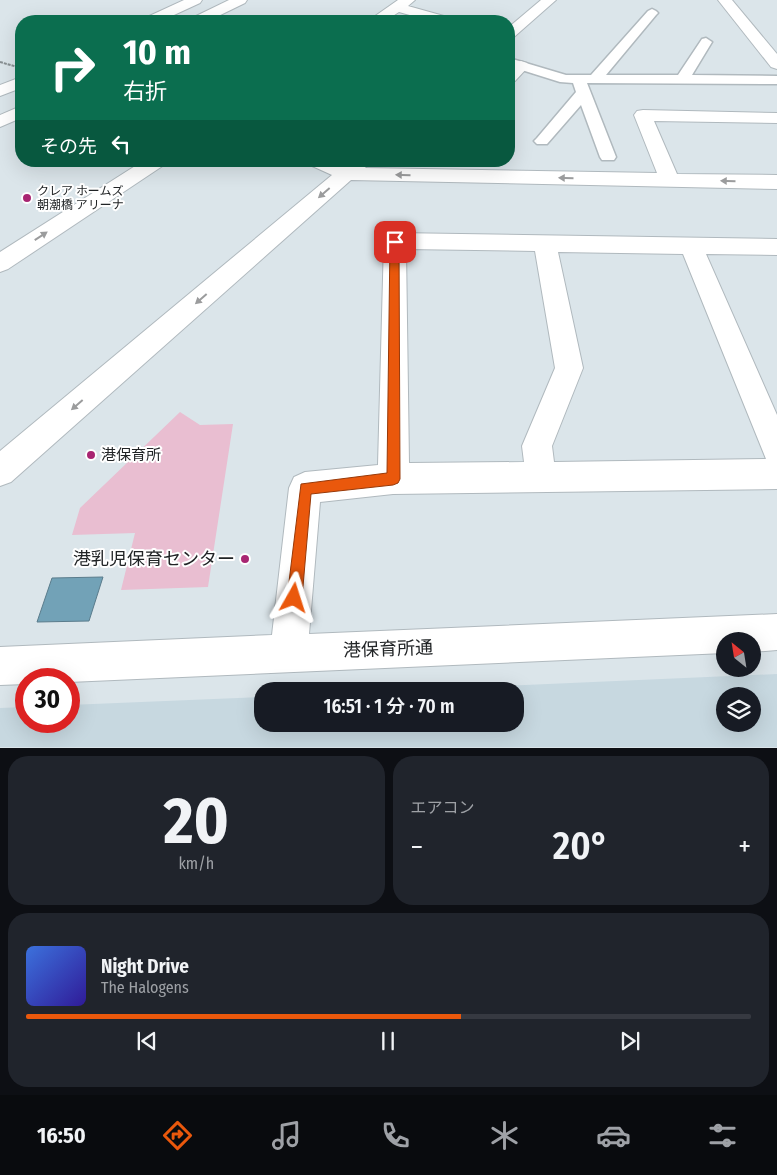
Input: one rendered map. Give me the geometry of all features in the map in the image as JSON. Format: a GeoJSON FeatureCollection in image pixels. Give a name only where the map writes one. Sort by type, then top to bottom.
{"type":"FeatureCollection","features":[{"type":"Feature","properties":{"kind":"main road"},"geometry":{"type":"LineString","coordinates":[[163,15],[195,0]]}},
{"type":"Feature","properties":{"kind":"main road"},"geometry":{"type":"LineString","coordinates":[[209,15],[240,0]]}},
{"type":"Feature","properties":{"kind":"main road"},"geometry":{"type":"LineString","coordinates":[[725,0],[777,64]]}},
{"type":"Feature","properties":{"kind":"main road"},"geometry":{"type":"LineString","coordinates":[[515,28],[540,2]]}},
{"type":"Feature","properties":{"kind":"main road"},"geometry":{"type":"LineString","coordinates":[[384,15],[402,3],[431,15]]}},
{"type":"Feature","properties":{"kind":"main road"},"geometry":{"type":"LineString","coordinates":[[0,92],[15,85]]}},
{"type":"Feature","properties":{"kind":"main road"},"geometry":{"type":"LineString","coordinates":[[0,122],[15,114]]}},
{"type":"Feature","properties":{"kind":"main road"},"geometry":{"type":"LineString","coordinates":[[670,180],[643,115],[777,118]]}},
{"type":"Feature","properties":{"kind":"main road"},"geometry":{"type":"LineString","coordinates":[[0,263],[148,167]]}},
{"type":"Feature","properties":{"kind":"main road"},"geometry":{"type":"LineString","coordinates":[[0,471],[354,168],[670,180],[777,182]]}},
{"type":"Feature","properties":{"kind":"main road"},"geometry":{"type":"LineString","coordinates":[[393,479],[395,242],[777,247]]}},
{"type":"Feature","properties":{"kind":"main road"},"geometry":{"type":"LineString","coordinates":[[541,478],[537,446],[569,368],[545,244]]}},
{"type":"Feature","properties":{"kind":"main road"},"geometry":{"type":"LineString","coordinates":[[691,246],[777,449]]}},
{"type":"Feature","properties":{"kind":"main road"},"geometry":{"type":"LineString","coordinates":[[289,653],[305,488],[393,479],[777,474]]}},
{"type":"Feature","properties":{"kind":"main road","name":"港保育所通"},"geometry":{"type":"LineString","coordinates":[[0,666],[777,632]]}},
{"type":"Feature","properties":{"kind":"lane"},"geometry":{"type":"LineString","coordinates":[[542,140],[581,86],[595,79],[652,13]]}},
{"type":"Feature","properties":{"kind":"lane"},"geometry":{"type":"LineString","coordinates":[[682,80],[706,42]]}},
{"type":"Feature","properties":{"kind":"lane"},"geometry":{"type":"LineString","coordinates":[[515,64],[565,79],[581,86],[608,156]]}},
{"type":"Feature","properties":{"kind":"lane"},"geometry":{"type":"LineString","coordinates":[[595,79],[777,80]]}},
{"type":"Feature","properties":{"kind":"path"},"geometry":{"type":"LineString","coordinates":[[0,62],[15,66]]}},
{"type":"Feature","properties":{"kind":"shaded area"},"geometry":{"type":"Polygon","coordinates":[[[180,412],[200,425],[233,424],[208,587],[121,590],[135,533],[72,535],[80,508],[180,412]]]}},
{"type":"Feature","properties":{"kind":"shaded area"},"geometry":{"type":"Polygon","coordinates":[[[777,674],[777,747],[0,747],[0,708],[15,707],[15,733],[80,733],[80,705],[254,697],[254,732],[524,732],[524,685],[716,677],[761,678],[761,675],[777,674]]]}},
{"type":"Feature","properties":{"kind":"water"},"geometry":{"type":"Polygon","coordinates":[[[103,577],[89,621],[37,622],[52,578],[103,577]]]}},
{"type":"Feature","properties":{"kind":"place","name":"クレア ホームズ 朝潮橋 アリーナ"},"geometry":{"type":"Point","coordinates":[27,198]}},
{"type":"Feature","properties":{"kind":"place","name":"港保育所"},"geometry":{"type":"Point","coordinates":[91,455]}},
{"type":"Feature","properties":{"kind":"place","name":"港乳児保育センター"},"geometry":{"type":"Point","coordinates":[245,559]}},
{"type":"Feature","properties":{"kind":"route"},"geometry":{"type":"LineString","coordinates":[[294,598],[305,488],[393,479],[395,242]]}}]}
